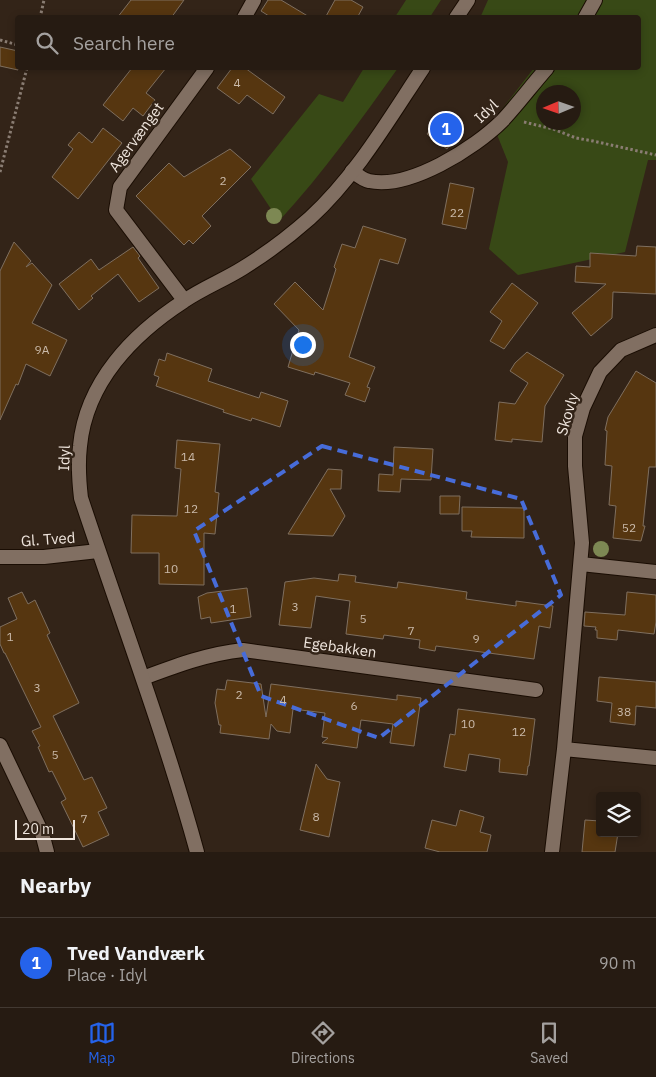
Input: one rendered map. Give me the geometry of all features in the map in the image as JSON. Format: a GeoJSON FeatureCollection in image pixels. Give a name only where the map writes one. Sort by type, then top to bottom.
{"type":"FeatureCollection","features":[{"type":"Feature","properties":{"kind":"street"},"geometry":{"type":"LineString","coordinates":[[246,15],[254,0]]}},
{"type":"Feature","properties":{"kind":"street"},"geometry":{"type":"LineString","coordinates":[[458,15],[468,0]]}},
{"type":"Feature","properties":{"kind":"street"},"geometry":{"type":"LineString","coordinates":[[588,15],[595,0]]}},
{"type":"Feature","properties":{"kind":"street","name":"Agervænget"},"geometry":{"type":"LineString","coordinates":[[184,300],[116,210],[120,187],[206,70]]}},
{"type":"Feature","properties":{"kind":"street","name":"Idyl"},"geometry":{"type":"LineString","coordinates":[[197,852],[186,808],[81,498],[79,472],[80,445],[85,417],[100,381],[121,353],[142,333],[184,300],[244,268],[310,217],[352,171],[423,70]]}},
{"type":"Feature","properties":{"kind":"street","name":"Idyl"},"geometry":{"type":"LineString","coordinates":[[352,171],[366,181],[381,182],[408,178],[445,162],[479,140],[502,121],[545,70]]}},
{"type":"Feature","properties":{"kind":"street","name":"Skovly"},"geometry":{"type":"LineString","coordinates":[[552,852],[564,749],[581,564],[582,543],[575,466],[575,436],[583,408],[600,372],[621,350],[656,335]]}},
{"type":"Feature","properties":{"kind":"street","name":"Gl. Tved"},"geometry":{"type":"LineString","coordinates":[[0,557],[44,557],[98,551]]}},
{"type":"Feature","properties":{"kind":"street"},"geometry":{"type":"LineString","coordinates":[[581,564],[656,572]]}},
{"type":"Feature","properties":{"kind":"street","name":"Egebakken"},"geometry":{"type":"LineString","coordinates":[[143,678],[200,658],[243,650],[536,690]]}},
{"type":"Feature","properties":{"kind":"street"},"geometry":{"type":"LineString","coordinates":[[0,745],[42,833],[47,852]]}},
{"type":"Feature","properties":{"kind":"street"},"geometry":{"type":"LineString","coordinates":[[564,749],[656,758]]}},
{"type":"Feature","properties":{"kind":"path"},"geometry":{"type":"LineString","coordinates":[[41,15],[44,0]]}},
{"type":"Feature","properties":{"kind":"path"},"geometry":{"type":"LineString","coordinates":[[0,40],[15,44]]}},
{"type":"Feature","properties":{"kind":"path"},"geometry":{"type":"LineString","coordinates":[[0,172],[26,70]]}},
{"type":"Feature","properties":{"kind":"path"},"geometry":{"type":"LineString","coordinates":[[502,121],[509,125],[526,121],[576,138],[656,155]]}},
{"type":"Feature","properties":{"kind":"highlighted area"},"geometry":{"type":"Polygon","coordinates":[[[322,446],[521,499],[561,595],[379,738],[261,696],[194,531],[322,446]]]}},
{"type":"Feature","properties":{"kind":"green space"},"geometry":{"type":"Polygon","coordinates":[[[406,0],[441,0],[431,15],[396,15],[406,0]]]}},
{"type":"Feature","properties":{"kind":"green space"},"geometry":{"type":"Polygon","coordinates":[[[488,0],[656,0],[656,160],[648,160],[625,252],[518,275],[489,249],[508,162],[492,122],[532,70],[641,70],[641,15],[481,15],[488,0]]]}},
{"type":"Feature","properties":{"kind":"green space"},"geometry":{"type":"Polygon","coordinates":[[[363,70],[397,70],[356,127],[279,221],[251,179],[319,94],[343,102],[363,70]]]}},
{"type":"Feature","properties":{"kind":"building"},"geometry":{"type":"Polygon","coordinates":[[[131,0],[184,0],[173,15],[119,15],[131,0]]]}},
{"type":"Feature","properties":{"kind":"building"},"geometry":{"type":"Polygon","coordinates":[[[268,0],[281,0],[306,15],[267,15],[261,11],[268,0]]]}},
{"type":"Feature","properties":{"kind":"building"},"geometry":{"type":"Polygon","coordinates":[[[335,0],[351,0],[363,7],[359,15],[327,15],[335,0]]]}},
{"type":"Feature","properties":{"kind":"building"},"geometry":{"type":"Polygon","coordinates":[[[0,47],[15,50],[15,69],[0,66],[0,47]]]}},
{"type":"Feature","properties":{"kind":"building"},"geometry":{"type":"Polygon","coordinates":[[[130,70],[164,70],[146,93],[155,100],[143,116],[133,108],[123,121],[103,105],[130,70]]]}},
{"type":"Feature","properties":{"kind":"building"},"geometry":{"type":"Polygon","coordinates":[[[230,70],[248,70],[285,97],[273,114],[247,95],[239,104],[217,88],[230,70]]]}},
{"type":"Feature","properties":{"kind":"building"},"geometry":{"type":"Polygon","coordinates":[[[439,118],[459,132],[447,149],[427,134],[439,118]]]}},
{"type":"Feature","properties":{"kind":"building"},"geometry":{"type":"Polygon","coordinates":[[[103,128],[122,143],[78,199],[52,177],[73,149],[68,145],[79,132],[92,143],[103,128]]]}},
{"type":"Feature","properties":{"kind":"building"},"geometry":{"type":"Polygon","coordinates":[[[230,149],[251,167],[202,216],[211,226],[193,244],[189,240],[184,245],[136,196],[169,163],[184,177],[230,149]]]}},
{"type":"Feature","properties":{"kind":"building"},"geometry":{"type":"Polygon","coordinates":[[[450,183],[474,188],[466,229],[442,224],[450,183]]]}},
{"type":"Feature","properties":{"kind":"building"},"geometry":{"type":"Polygon","coordinates":[[[363,226],[406,239],[398,264],[380,259],[349,357],[375,367],[367,387],[370,388],[365,402],[345,395],[350,383],[315,372],[314,375],[288,367],[299,330],[274,304],[295,282],[323,310],[342,244],[355,248],[363,226]]]}},
{"type":"Feature","properties":{"kind":"building"},"geometry":{"type":"Polygon","coordinates":[[[14,242],[31,261],[26,267],[32,263],[52,285],[32,323],[67,340],[50,376],[26,364],[18,385],[16,384],[0,420],[0,271],[14,242]]]}},
{"type":"Feature","properties":{"kind":"building"},"geometry":{"type":"Polygon","coordinates":[[[637,246],[656,247],[656,294],[613,292],[612,318],[591,336],[572,313],[606,284],[575,282],[576,266],[590,267],[590,253],[636,256],[637,246]]]}},
{"type":"Feature","properties":{"kind":"building"},"geometry":{"type":"Polygon","coordinates":[[[133,247],[140,256],[138,258],[159,288],[139,302],[118,274],[91,296],[93,298],[79,310],[59,284],[91,259],[99,270],[133,247]]]}},
{"type":"Feature","properties":{"kind":"building"},"geometry":{"type":"Polygon","coordinates":[[[512,283],[538,303],[504,349],[490,341],[502,321],[490,312],[512,283]]]}},
{"type":"Feature","properties":{"kind":"building"},"geometry":{"type":"Polygon","coordinates":[[[527,352],[564,375],[545,406],[542,442],[512,439],[512,442],[495,440],[499,402],[515,404],[528,383],[510,371],[515,363],[527,352]]]}},
{"type":"Feature","properties":{"kind":"building"},"geometry":{"type":"Polygon","coordinates":[[[167,353],[212,369],[208,381],[259,398],[261,392],[288,401],[280,427],[252,418],[251,421],[223,412],[224,410],[156,386],[159,377],[154,375],[159,359],[165,361],[167,353]]]}},
{"type":"Feature","properties":{"kind":"building"},"geometry":{"type":"Polygon","coordinates":[[[636,371],[656,383],[656,467],[649,467],[643,526],[645,526],[641,541],[613,538],[616,506],[609,505],[612,466],[605,465],[607,431],[605,430],[608,417],[636,371]]]}},
{"type":"Feature","properties":{"kind":"building"},"geometry":{"type":"Polygon","coordinates":[[[177,440],[220,444],[215,492],[219,493],[215,534],[204,533],[204,585],[159,584],[159,553],[131,553],[132,515],[177,516],[181,469],[175,468],[177,440]]]}},
{"type":"Feature","properties":{"kind":"building"},"geometry":{"type":"Polygon","coordinates":[[[394,447],[433,449],[431,480],[401,479],[400,492],[378,491],[379,474],[393,475],[394,447]]]}},
{"type":"Feature","properties":{"kind":"building"},"geometry":{"type":"Polygon","coordinates":[[[328,469],[342,470],[341,489],[330,489],[345,516],[333,536],[288,534],[328,469]]]}},
{"type":"Feature","properties":{"kind":"building"},"geometry":{"type":"Polygon","coordinates":[[[440,496],[460,496],[459,514],[440,514],[440,496]]]}},
{"type":"Feature","properties":{"kind":"building"},"geometry":{"type":"Polygon","coordinates":[[[462,507],[524,508],[524,538],[471,537],[472,531],[462,531],[462,507]]]}},
{"type":"Feature","properties":{"kind":"building"},"geometry":{"type":"Polygon","coordinates":[[[339,574],[356,576],[355,582],[397,588],[398,582],[467,592],[466,599],[516,606],[516,601],[553,606],[550,628],[539,626],[534,659],[436,646],[435,651],[419,648],[420,640],[384,635],[383,639],[346,634],[350,601],[316,596],[311,628],[279,625],[285,582],[314,578],[338,581],[339,574]]]}},
{"type":"Feature","properties":{"kind":"building"},"geometry":{"type":"Polygon","coordinates":[[[247,588],[251,617],[211,623],[210,617],[201,619],[198,597],[207,593],[247,588]]]}},
{"type":"Feature","properties":{"kind":"building"},"geometry":{"type":"Polygon","coordinates":[[[22,592],[28,604],[35,600],[50,633],[47,635],[79,703],[53,716],[84,780],[92,777],[107,808],[98,812],[109,835],[83,847],[61,802],[66,799],[52,771],[49,772],[38,747],[40,746],[32,731],[41,727],[0,644],[0,627],[17,619],[8,598],[22,592]]]}},
{"type":"Feature","properties":{"kind":"building"},"geometry":{"type":"Polygon","coordinates":[[[627,592],[656,595],[654,634],[618,630],[617,640],[597,638],[596,627],[584,626],[585,612],[625,615],[627,592]]]}},
{"type":"Feature","properties":{"kind":"building"},"geometry":{"type":"Polygon","coordinates":[[[599,677],[656,682],[656,708],[636,706],[635,725],[610,722],[612,703],[597,701],[599,677]]]}},
{"type":"Feature","properties":{"kind":"building"},"geometry":{"type":"Polygon","coordinates":[[[227,680],[261,684],[266,717],[271,684],[397,700],[397,695],[421,698],[414,746],[390,743],[393,724],[361,720],[357,748],[322,743],[328,738],[322,737],[325,713],[293,709],[290,733],[277,731],[271,724],[269,739],[220,733],[221,725],[219,725],[215,703],[217,689],[225,690],[227,680]]]}},
{"type":"Feature","properties":{"kind":"building"},"geometry":{"type":"Polygon","coordinates":[[[458,709],[535,719],[527,775],[499,772],[500,759],[469,754],[466,771],[444,767],[450,734],[455,735],[458,709]]]}},
{"type":"Feature","properties":{"kind":"building"},"geometry":{"type":"Polygon","coordinates":[[[316,764],[327,779],[340,782],[329,837],[300,830],[316,764]]]}},
{"type":"Feature","properties":{"kind":"building"},"geometry":{"type":"Polygon","coordinates":[[[460,810],[484,817],[480,832],[491,835],[487,852],[440,852],[425,848],[432,820],[456,826],[460,810]]]}},
{"type":"Feature","properties":{"kind":"building"},"geometry":{"type":"Polygon","coordinates":[[[585,820],[596,821],[596,837],[617,837],[615,852],[582,852],[585,820]]]}},
{"type":"Feature","properties":{"kind":"place","name":"Tved Vandværk"},"geometry":{"type":"Point","coordinates":[446,129]}}]}
